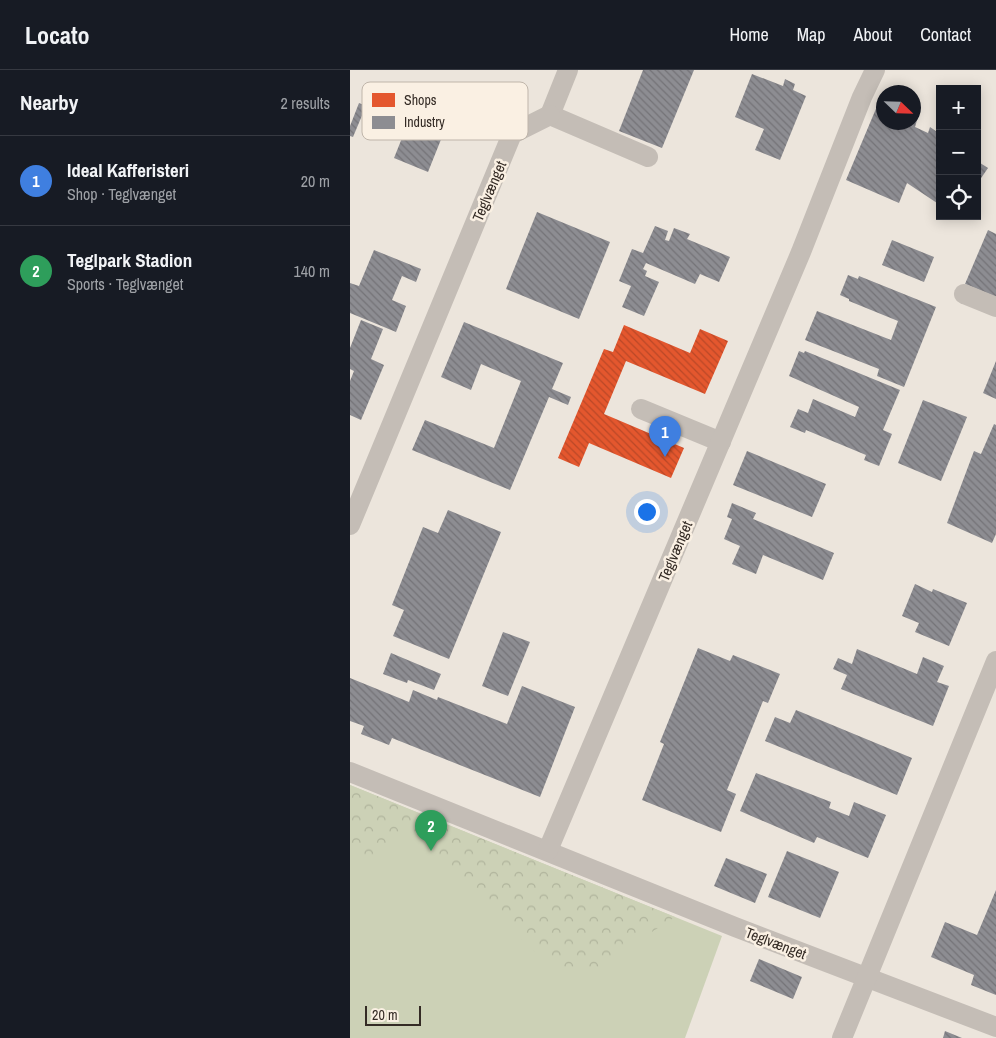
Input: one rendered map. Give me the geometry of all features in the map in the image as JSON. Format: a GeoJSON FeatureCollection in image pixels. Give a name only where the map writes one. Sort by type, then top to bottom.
{"type":"FeatureCollection","features":[{"type":"Feature","properties":{"kind":"street"},"geometry":{"type":"LineString","coordinates":[[568,70],[550,115],[648,157]]}},
{"type":"Feature","properties":{"kind":"street","name":"Teglvænget"},"geometry":{"type":"LineString","coordinates":[[548,850],[801,252],[862,97],[876,70]]}},
{"type":"Feature","properties":{"kind":"street","name":"Teglvænget"},"geometry":{"type":"LineString","coordinates":[[528,126],[550,115]]}},
{"type":"Feature","properties":{"kind":"street","name":"Teglvænget"},"geometry":{"type":"LineString","coordinates":[[350,524],[510,140]]}},
{"type":"Feature","properties":{"kind":"street"},"geometry":{"type":"LineString","coordinates":[[964,294],[996,307]]}},
{"type":"Feature","properties":{"kind":"street"},"geometry":{"type":"LineString","coordinates":[[641,409],[721,442]]}},
{"type":"Feature","properties":{"kind":"street"},"geometry":{"type":"LineString","coordinates":[[842,1038],[996,661]]}},
{"type":"Feature","properties":{"kind":"street","name":"Teglvænget"},"geometry":{"type":"LineString","coordinates":[[350,772],[548,850],[736,928],[996,1027]]}},
{"type":"Feature","properties":{"kind":"green space"},"geometry":{"type":"Polygon","coordinates":[[[350,785],[722,936],[685,1038],[350,1038],[350,785]]]}},
{"type":"Feature","properties":{"kind":"green space"},"geometry":{"type":"Polygon","coordinates":[[[350,785],[675,917],[587,974],[544,960],[410,836],[397,834],[368,860],[361,860],[350,850],[350,785]]]}},
{"type":"Feature","properties":{"kind":"building: Shops"},"geometry":{"type":"Polygon","coordinates":[[[624,325],[690,353],[700,329],[728,341],[705,394],[626,361],[604,414],[684,448],[671,478],[589,443],[579,467],[558,458],[604,349],[613,352],[624,325]]]}},
{"type":"Feature","properties":{"kind":"building: Industry"},"geometry":{"type":"Polygon","coordinates":[[[643,70],[694,70],[662,148],[619,131],[643,70]]]}},
{"type":"Feature","properties":{"kind":"building: Industry"},"geometry":{"type":"Polygon","coordinates":[[[752,74],[783,86],[785,79],[795,84],[793,90],[806,96],[780,160],[755,150],[764,129],[735,117],[752,74]]]}},
{"type":"Feature","properties":{"kind":"building: Industry"},"geometry":{"type":"Polygon","coordinates":[[[359,103],[362,104],[362,116],[353,137],[350,136],[350,126],[359,103]]]}},
{"type":"Feature","properties":{"kind":"building: Industry"},"geometry":{"type":"Polygon","coordinates":[[[876,109],[876,130],[921,130],[928,133],[930,127],[936,131],[936,202],[907,183],[899,203],[846,180],[876,109]]]}},
{"type":"Feature","properties":{"kind":"building: Industry"},"geometry":{"type":"Polygon","coordinates":[[[401,140],[441,140],[428,172],[394,158],[401,140]]]}},
{"type":"Feature","properties":{"kind":"building: Industry"},"geometry":{"type":"Polygon","coordinates":[[[981,164],[988,168],[981,178],[981,164]]]}},
{"type":"Feature","properties":{"kind":"building: Industry"},"geometry":{"type":"Polygon","coordinates":[[[537,212],[610,242],[579,319],[506,289],[537,212]]]}},
{"type":"Feature","properties":{"kind":"building: Industry"},"geometry":{"type":"Polygon","coordinates":[[[655,226],[668,231],[665,240],[669,241],[674,228],[690,234],[687,239],[730,257],[719,282],[700,274],[695,284],[646,263],[643,269],[647,271],[645,276],[659,282],[644,316],[622,307],[631,286],[619,281],[632,249],[643,253],[655,226]]]}},
{"type":"Feature","properties":{"kind":"building: Industry"},"geometry":{"type":"Polygon","coordinates":[[[988,230],[996,234],[996,297],[965,284],[988,230]]]}},
{"type":"Feature","properties":{"kind":"building: Industry"},"geometry":{"type":"Polygon","coordinates":[[[892,240],[934,257],[924,282],[882,265],[892,240]]]}},
{"type":"Feature","properties":{"kind":"building: Industry"},"geometry":{"type":"Polygon","coordinates":[[[374,250],[421,269],[416,282],[402,276],[392,300],[406,306],[396,332],[350,313],[350,283],[359,286],[374,250]]]}},
{"type":"Feature","properties":{"kind":"building: Industry"},"geometry":{"type":"Polygon","coordinates":[[[848,275],[858,279],[859,276],[936,307],[904,387],[877,376],[879,369],[805,340],[817,311],[891,340],[898,321],[849,301],[849,299],[840,295],[848,275]]]}},
{"type":"Feature","properties":{"kind":"building: Industry"},"geometry":{"type":"Polygon","coordinates":[[[361,320],[383,329],[371,359],[384,365],[361,420],[350,415],[350,381],[354,371],[350,369],[350,348],[361,320]]]}},
{"type":"Feature","properties":{"kind":"building: Industry"},"geometry":{"type":"Polygon","coordinates":[[[464,322],[563,363],[552,389],[571,397],[568,405],[549,397],[510,490],[412,450],[425,420],[494,448],[521,381],[481,364],[471,390],[441,377],[464,322]]]}},
{"type":"Feature","properties":{"kind":"building: Industry"},"geometry":{"type":"Polygon","coordinates":[[[799,351],[804,353],[805,351],[900,390],[883,430],[892,434],[879,466],[864,460],[866,455],[806,430],[805,433],[790,427],[798,409],[808,413],[813,399],[855,417],[859,407],[789,376],[799,351]]]}},
{"type":"Feature","properties":{"kind":"building: Industry"},"geometry":{"type":"Polygon","coordinates":[[[996,361],[996,399],[983,393],[996,361]]]}},
{"type":"Feature","properties":{"kind":"building: Industry"},"geometry":{"type":"Polygon","coordinates":[[[923,400],[967,417],[941,481],[898,463],[923,400]]]}},
{"type":"Feature","properties":{"kind":"building: Industry"},"geometry":{"type":"Polygon","coordinates":[[[994,424],[996,425],[996,534],[992,543],[947,523],[974,451],[981,454],[994,424]]]}},
{"type":"Feature","properties":{"kind":"building: Industry"},"geometry":{"type":"Polygon","coordinates":[[[747,451],[826,484],[812,517],[733,485],[747,451]]]}},
{"type":"Feature","properties":{"kind":"building: Industry"},"geometry":{"type":"Polygon","coordinates":[[[732,503],[756,513],[753,519],[834,553],[823,580],[763,555],[756,574],[732,564],[740,546],[724,539],[732,519],[727,517],[732,503]]]}},
{"type":"Feature","properties":{"kind":"building: Industry"},"geometry":{"type":"Polygon","coordinates":[[[448,510],[501,532],[449,659],[393,636],[404,610],[392,605],[423,527],[438,533],[448,510]]]}},
{"type":"Feature","properties":{"kind":"building: Industry"},"geometry":{"type":"Polygon","coordinates":[[[915,584],[932,592],[933,589],[967,603],[949,646],[915,632],[919,623],[902,616],[915,584]]]}},
{"type":"Feature","properties":{"kind":"building: Industry"},"geometry":{"type":"Polygon","coordinates":[[[503,632],[530,642],[508,696],[482,686],[503,632]]]}},
{"type":"Feature","properties":{"kind":"building: Industry"},"geometry":{"type":"Polygon","coordinates":[[[698,648],[730,661],[733,655],[780,674],[768,703],[763,701],[727,790],[736,794],[721,832],[642,800],[664,744],[660,742],[698,648]]]}},
{"type":"Feature","properties":{"kind":"building: Industry"},"geometry":{"type":"Polygon","coordinates":[[[857,649],[917,674],[923,657],[944,666],[937,682],[949,686],[933,726],[841,689],[847,675],[833,669],[838,658],[852,664],[857,649]]]}},
{"type":"Feature","properties":{"kind":"building: Industry"},"geometry":{"type":"Polygon","coordinates":[[[391,653],[441,674],[434,690],[408,680],[407,683],[383,674],[391,653]]]}},
{"type":"Feature","properties":{"kind":"building: Industry"},"geometry":{"type":"Polygon","coordinates":[[[350,678],[409,702],[413,690],[437,700],[438,697],[507,724],[522,686],[575,707],[540,797],[392,738],[389,745],[361,734],[364,726],[350,721],[350,678]]]}},
{"type":"Feature","properties":{"kind":"building: Industry"},"geometry":{"type":"Polygon","coordinates":[[[796,710],[912,758],[897,795],[765,741],[775,717],[790,723],[796,710]]]}},
{"type":"Feature","properties":{"kind":"building: Industry"},"geometry":{"type":"Polygon","coordinates":[[[756,773],[831,802],[829,808],[849,816],[854,802],[886,815],[868,858],[817,837],[814,843],[740,811],[756,773]]]}},
{"type":"Feature","properties":{"kind":"building: Industry"},"geometry":{"type":"Polygon","coordinates":[[[787,851],[839,872],[820,918],[768,897],[787,851]]]}},
{"type":"Feature","properties":{"kind":"building: Industry"},"geometry":{"type":"Polygon","coordinates":[[[726,858],[767,874],[755,903],[714,886],[726,858]]]}},
{"type":"Feature","properties":{"kind":"building: Industry"},"geometry":{"type":"Polygon","coordinates":[[[996,890],[996,995],[971,985],[974,975],[931,957],[945,922],[977,935],[996,890]]]}},
{"type":"Feature","properties":{"kind":"building: Industry"},"geometry":{"type":"Polygon","coordinates":[[[759,959],[802,977],[793,999],[750,981],[759,959]]]}},
{"type":"Feature","properties":{"kind":"building: Industry"},"geometry":{"type":"Polygon","coordinates":[[[945,1031],[962,1038],[943,1038],[945,1031]]]}},
{"type":"Feature","properties":{"kind":"place","name":"Ideal Kafferisteri"},"geometry":{"type":"Point","coordinates":[665,457]}},
{"type":"Feature","properties":{"kind":"place","name":"Teglpark Stadion"},"geometry":{"type":"Point","coordinates":[431,851]}}]}
